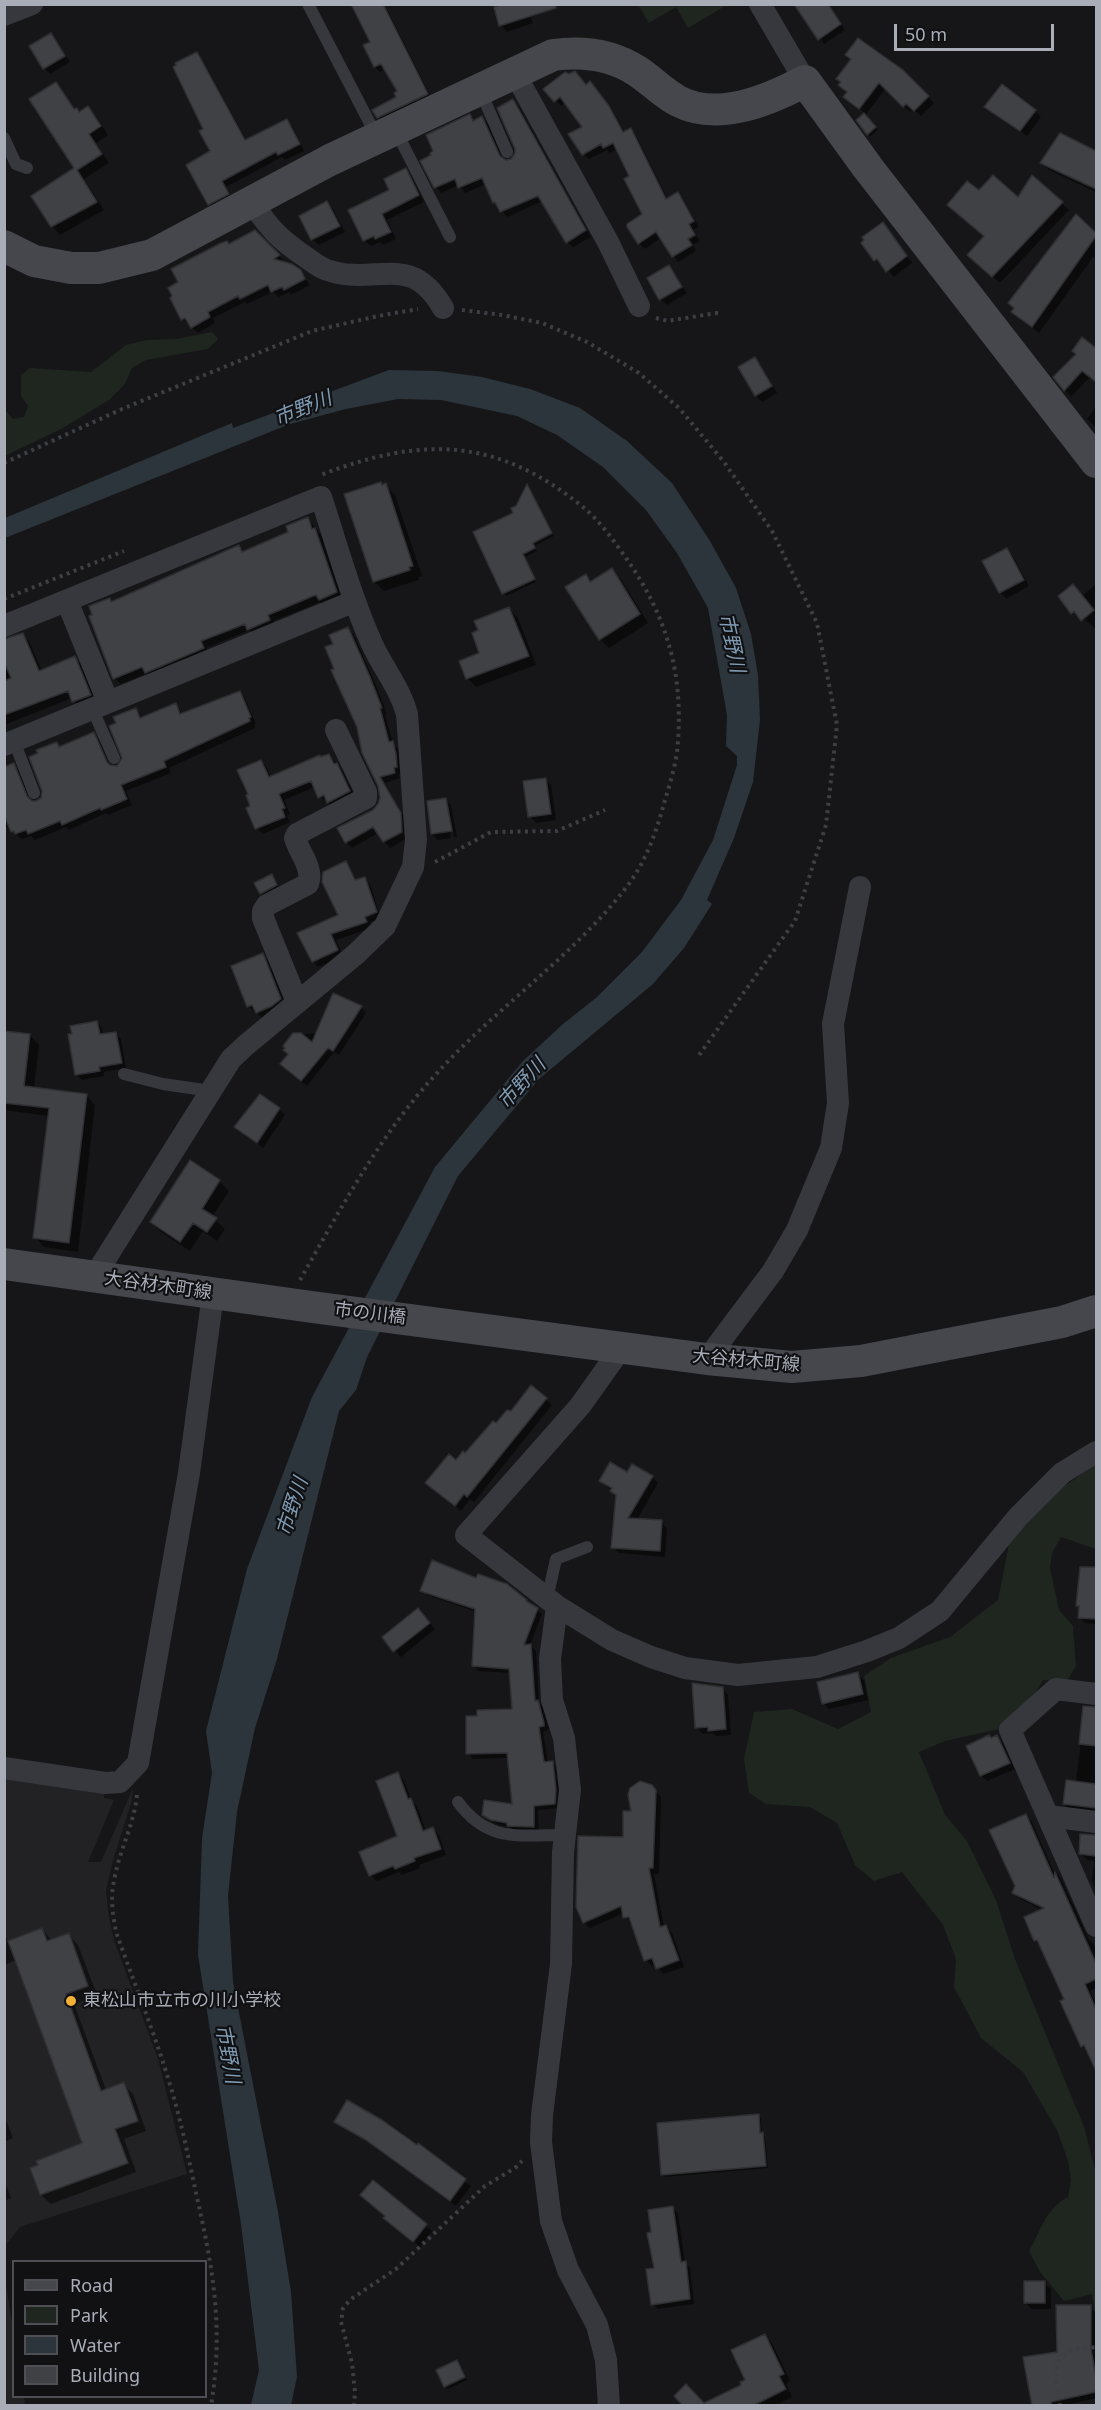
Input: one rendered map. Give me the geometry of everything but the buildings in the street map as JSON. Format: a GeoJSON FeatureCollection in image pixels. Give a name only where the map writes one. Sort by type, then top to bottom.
{"type":"FeatureCollection","features":[{"type":"Feature","properties":{"kind":"street"},"geometry":{"type":"LineString","coordinates":[[4,15],[32,4]]}},
{"type":"Feature","properties":{"kind":"street"},"geometry":{"type":"LineString","coordinates":[[760,4],[805,81],[862,159],[1096,462]]}},
{"type":"Feature","properties":{"kind":"street"},"geometry":{"type":"LineString","coordinates":[[4,246],[34,261],[70,268],[99,268],[152,255],[330,160],[553,55],[570,52],[591,53],[617,60],[679,102],[714,109],[748,105],[805,81]]}},
{"type":"Feature","properties":{"kind":"street"},"geometry":{"type":"LineString","coordinates":[[514,72],[608,242],[639,306]]}},
{"type":"Feature","properties":{"kind":"street"},"geometry":{"type":"LineString","coordinates":[[252,203],[280,240],[327,270],[353,274],[405,275],[421,280],[434,293],[443,308]]}},
{"type":"Feature","properties":{"kind":"street"},"geometry":{"type":"LineString","coordinates":[[4,626],[321,497],[355,600],[373,645],[403,699],[407,714],[416,840],[413,867],[386,926],[231,1059],[94,1277]]}},
{"type":"Feature","properties":{"kind":"street"},"geometry":{"type":"LineString","coordinates":[[9,743],[355,600]]}},
{"type":"Feature","properties":{"kind":"street"},"geometry":{"type":"LineString","coordinates":[[67,601],[100,705]]}},
{"type":"Feature","properties":{"kind":"street"},"geometry":{"type":"LineString","coordinates":[[297,1002],[263,918],[263,911],[267,905],[308,884],[309,870],[296,843],[297,834],[366,798],[366,792],[336,730]]}},
{"type":"Feature","properties":{"kind":"street"},"geometry":{"type":"LineString","coordinates":[[707,1359],[773,1271],[797,1230],[831,1148],[838,1102],[833,1024],[860,886]]}},
{"type":"Feature","properties":{"kind":"street","name":"大谷材木町線"},"geometry":{"type":"LineString","coordinates":[[4,1264],[299,1305]]}},
{"type":"Feature","properties":{"kind":"street"},"geometry":{"type":"LineString","coordinates":[[4,1768],[105,1783],[120,1782],[133,1771],[138,1763],[163,1634],[189,1473],[213,1294]]}},
{"type":"Feature","properties":{"kind":"street","name":"市の川橋"},"geometry":{"type":"LineString","coordinates":[[299,1305],[429,1322]]}},
{"type":"Feature","properties":{"kind":"street","name":"大谷材木町線"},"geometry":{"type":"LineString","coordinates":[[429,1322],[707,1359],[792,1367],[861,1361],[1062,1322],[1096,1311]]}},
{"type":"Feature","properties":{"kind":"street"},"geometry":{"type":"LineString","coordinates":[[622,1347],[580,1406],[466,1535],[552,1603],[612,1640],[686,1668],[738,1675],[817,1667],[899,1638],[940,1611],[1025,1509],[1062,1473],[1096,1452]]}},
{"type":"Feature","properties":{"kind":"street"},"geometry":{"type":"LineString","coordinates":[[552,1603],[550,1659],[552,1700],[564,1738],[569,1764],[569,1802],[562,1875],[561,1964],[542,2115],[541,2142],[551,2221],[568,2270],[597,2325],[606,2360],[609,2406]]}},
{"type":"Feature","properties":{"kind":"street"},"geometry":{"type":"LineString","coordinates":[[1096,1694],[1056,1689],[1010,1730],[1096,1926]]}},
{"type":"Feature","properties":{"kind":"street"},"geometry":{"type":"LineString","coordinates":[[1048,1816],[1096,1822]]}},
{"type":"Feature","properties":{"kind":"lane"},"geometry":{"type":"LineString","coordinates":[[308,4],[450,237]]}},
{"type":"Feature","properties":{"kind":"lane"},"geometry":{"type":"LineString","coordinates":[[480,90],[507,152]]}},
{"type":"Feature","properties":{"kind":"lane"},"geometry":{"type":"LineString","coordinates":[[4,138],[16,164],[27,168]]}},
{"type":"Feature","properties":{"kind":"lane"},"geometry":{"type":"LineString","coordinates":[[100,705],[114,758]]}},
{"type":"Feature","properties":{"kind":"lane"},"geometry":{"type":"LineString","coordinates":[[9,743],[34,793]]}},
{"type":"Feature","properties":{"kind":"lane"},"geometry":{"type":"LineString","coordinates":[[124,1074],[163,1084],[211,1091]]}},
{"type":"Feature","properties":{"kind":"lane"},"geometry":{"type":"LineString","coordinates":[[552,1603],[556,1559],[587,1547]]}},
{"type":"Feature","properties":{"kind":"lane"},"geometry":{"type":"LineString","coordinates":[[458,1802],[470,1818],[489,1830],[508,1835],[565,1835]]}},
{"type":"Feature","properties":{"kind":"path"},"geometry":{"type":"LineString","coordinates":[[639,306],[651,317],[668,321],[722,314]]}},
{"type":"Feature","properties":{"kind":"path"},"geometry":{"type":"LineString","coordinates":[[4,463],[122,409],[312,331],[378,315],[443,308],[542,323],[587,342],[639,373],[679,408],[724,462],[772,531],[817,623],[837,725],[826,825],[795,921],[697,1058]]}},
{"type":"Feature","properties":{"kind":"path"},"geometry":{"type":"LineString","coordinates":[[299,1305],[356,1183],[394,1126],[436,1073],[486,1023],[596,925],[627,886],[645,858],[659,823],[678,744],[678,704],[670,644],[656,606],[619,547],[585,508],[543,479],[503,460],[461,449],[434,447],[398,451],[314,477]]}},
{"type":"Feature","properties":{"kind":"path"},"geometry":{"type":"LineString","coordinates":[[4,599],[128,550]]}},
{"type":"Feature","properties":{"kind":"path"},"geometry":{"type":"LineString","coordinates":[[408,876],[491,832],[557,831],[605,810]]}},
{"type":"Feature","properties":{"kind":"path"},"geometry":{"type":"LineString","coordinates":[[133,1771],[137,1790],[135,1815],[113,1883],[112,1911],[116,1932],[171,2087],[207,2238],[214,2277],[217,2315],[216,2377],[211,2406]]}},
{"type":"Feature","properties":{"kind":"path"},"geometry":{"type":"LineString","coordinates":[[354,2406],[352,2363],[341,2322],[343,2308],[351,2299],[396,2270],[485,2186],[515,2168],[541,2142]]}},
{"type":"Feature","properties":{"kind":"path"},"geometry":{"type":"LineString","coordinates":[[1060,2406],[1055,2375],[1059,2361],[1071,2350],[1096,2347]]}},
{"type":"Feature","properties":{"kind":"shaded area","name":"東松山市立市の川小学校"},"geometry":{"type":"Polygon","coordinates":[[[5,1778],[104,1790],[104,1798],[114,1800],[88,1862],[101,1862],[133,1788],[132,1800],[106,1891],[109,1918],[115,1943],[158,2059],[187,2174],[20,2227],[5,2246],[5,1778]]]}},
{"type":"Feature","properties":{"kind":"shaded area"},"geometry":{"type":"Polygon","coordinates":[[[4,2272],[12,2323],[12,2398],[24,2398],[25,2405],[5,2405],[4,2272]]]}},
{"type":"Feature","properties":{"kind":"green space"},"geometry":{"type":"Polygon","coordinates":[[[638,5],[727,5],[688,28],[676,7],[649,23],[638,5]]]}},
{"type":"Feature","properties":{"kind":"green space"},"geometry":{"type":"Polygon","coordinates":[[[212,332],[218,339],[208,349],[146,360],[132,368],[125,384],[109,400],[63,428],[5,456],[5,410],[13,419],[24,417],[28,406],[21,396],[21,375],[30,368],[91,372],[126,345],[147,340],[176,339],[212,332]]]}},
{"type":"Feature","properties":{"kind":"green space"},"geometry":{"type":"Polygon","coordinates":[[[1096,1464],[1096,1549],[1061,1537],[1052,1553],[1050,1568],[1059,1610],[1073,1626],[1076,1666],[1067,1681],[1043,1680],[1029,1704],[999,1729],[945,1741],[919,1752],[945,1815],[967,1841],[996,1900],[1015,1959],[1084,2127],[1096,2173],[1096,2319],[1092,2294],[1064,2301],[1040,2272],[1029,2251],[1054,2207],[1068,2197],[1071,2180],[1068,2161],[1057,2130],[1023,2072],[981,2038],[954,1987],[956,1959],[943,1925],[902,1872],[874,1881],[855,1865],[837,1823],[810,1807],[766,1804],[749,1793],[744,1759],[754,1712],[792,1709],[838,1729],[871,1712],[864,1676],[891,1658],[950,1637],[998,1600],[1009,1544],[1032,1509],[1096,1464]]]}},
{"type":"Feature","properties":{"kind":"water","name":"市野川"},"geometry":{"type":"Polygon","coordinates":[[[389,370],[438,371],[482,377],[530,389],[580,408],[627,441],[672,483],[710,541],[736,588],[751,634],[758,675],[760,720],[753,782],[734,838],[707,900],[712,904],[684,948],[653,984],[539,1079],[458,1176],[367,1357],[356,1390],[339,1411],[277,1659],[255,1728],[237,1812],[228,1896],[233,1982],[278,2212],[291,2292],[297,2377],[291,2405],[251,2405],[259,2370],[241,2224],[198,1955],[202,1838],[212,1773],[206,1731],[247,1569],[312,1397],[435,1167],[523,1061],[563,1024],[597,997],[642,952],[681,900],[713,840],[737,765],[737,756],[726,746],[727,715],[708,608],[677,553],[646,510],[603,467],[557,435],[517,416],[441,400],[398,399],[346,409],[290,424],[5,538],[5,518],[232,423],[233,428],[389,370]]]}},
{"type":"Feature","properties":{"kind":"place","name":"東松山市立市の川小学校"},"geometry":{"type":"Point","coordinates":[71,2001]}}]}
